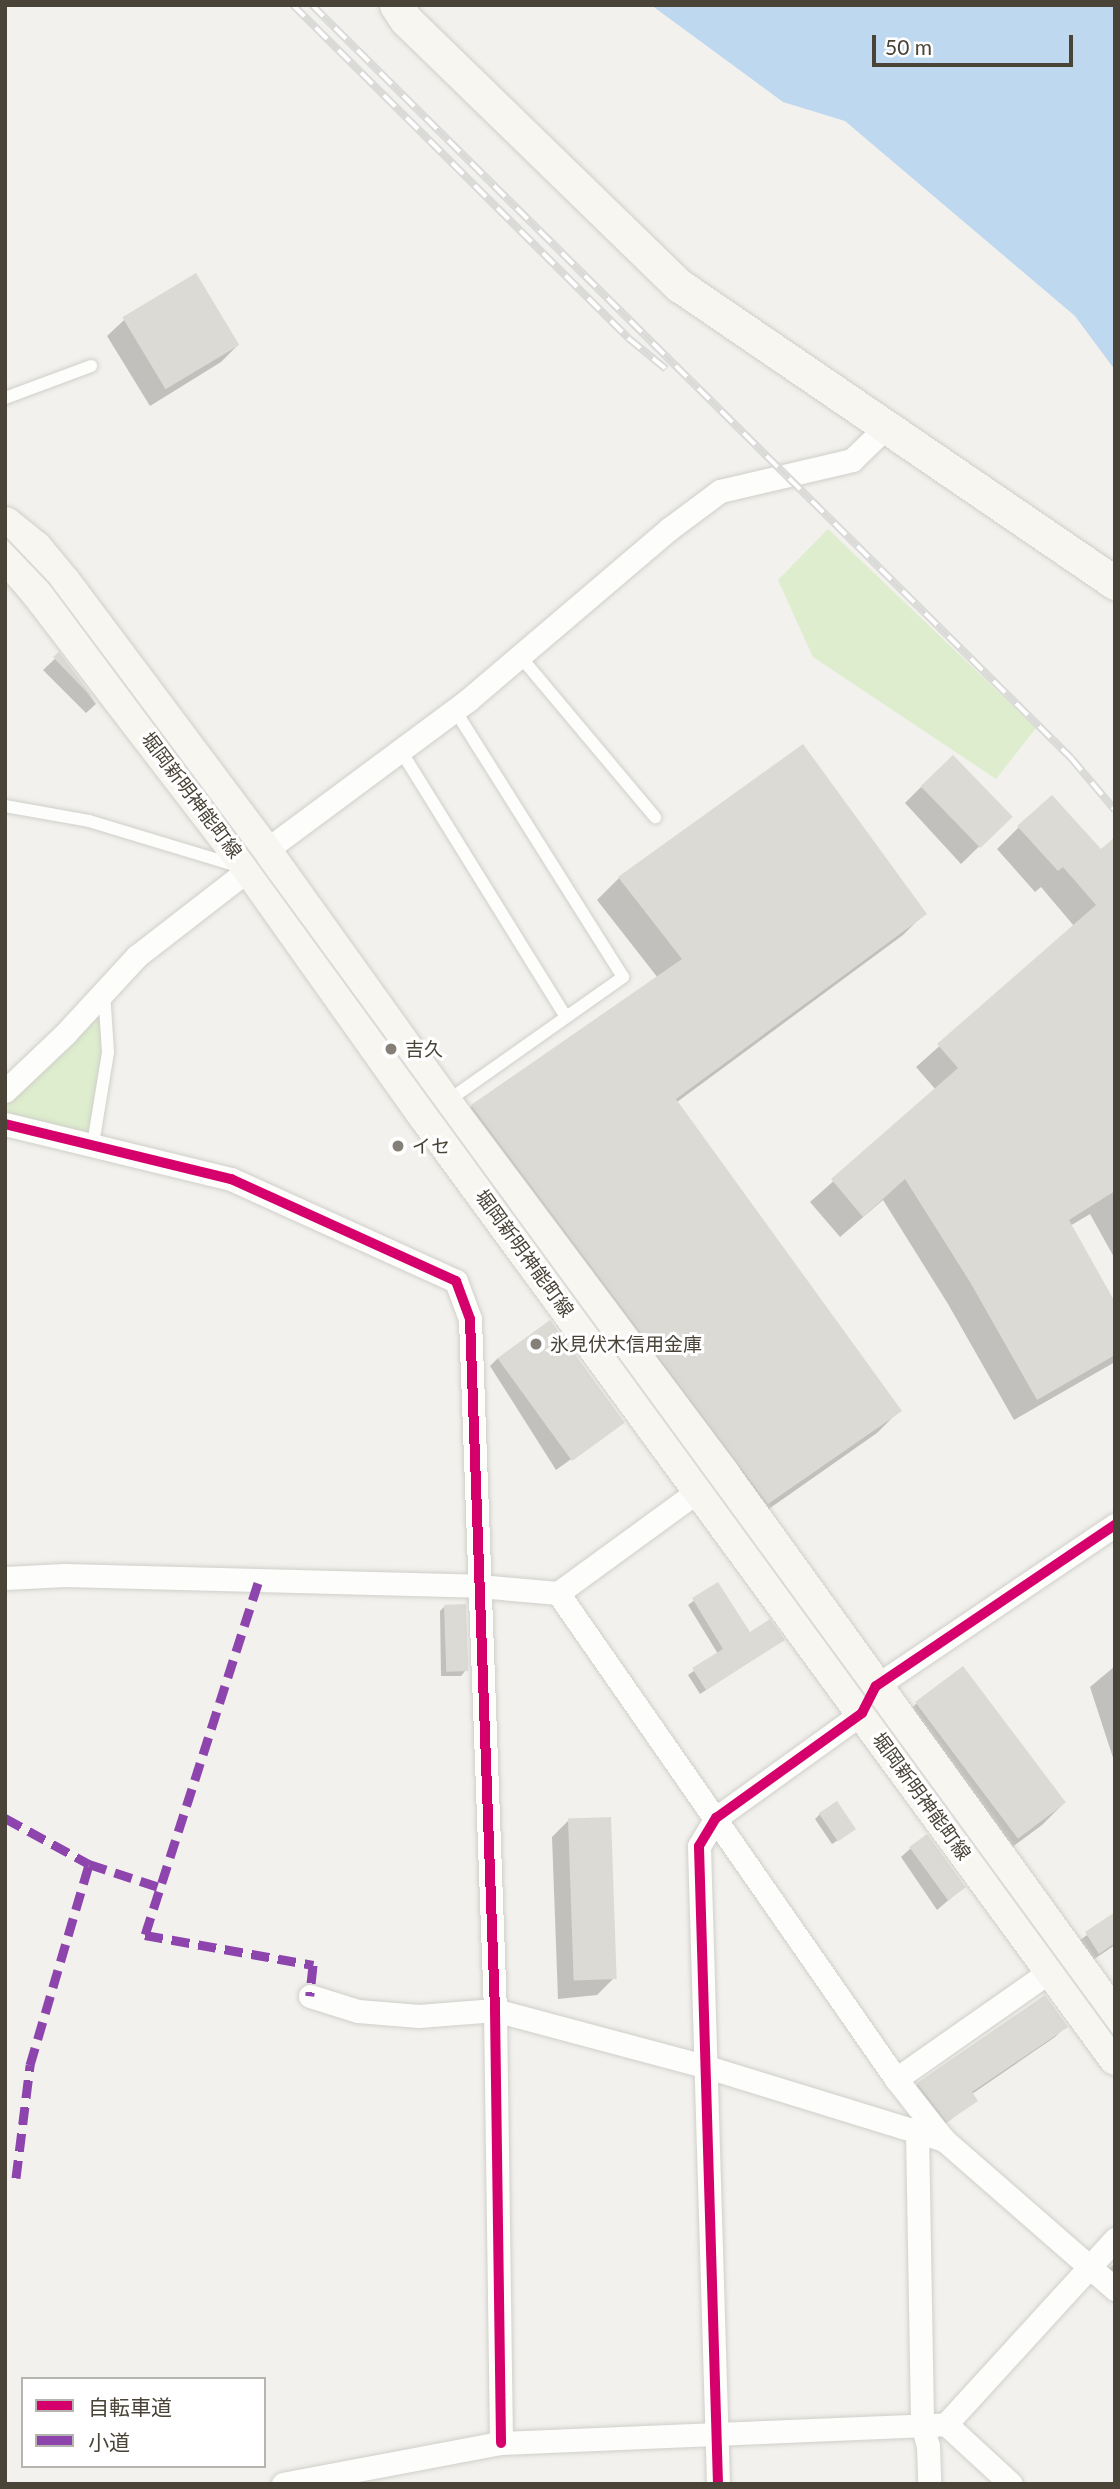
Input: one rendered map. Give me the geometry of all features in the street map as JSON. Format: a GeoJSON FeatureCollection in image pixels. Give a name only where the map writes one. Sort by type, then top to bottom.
{"type":"FeatureCollection","features":[{"type":"Feature","properties":{"kind":"main road"},"geometry":{"type":"LineString","coordinates":[[396,5],[407,20],[680,286],[888,425],[1115,583]]}},
{"type":"Feature","properties":{"kind":"main road","name":"堀岡新明神能町線"},"geometry":{"type":"LineString","coordinates":[[5,523],[35,547],[64,582],[257,860],[424,1115],[710,1482]]}},
{"type":"Feature","properties":{"kind":"main road","name":"堀岡新明神能町線"},"geometry":{"type":"LineString","coordinates":[[5,555],[257,860],[446,1102],[710,1482],[1061,1964],[1115,2058]]}},
{"type":"Feature","properties":{"kind":"main road","name":"堀岡新明神能町線"},"geometry":{"type":"LineString","coordinates":[[1061,1964],[1115,2017]]}},
{"type":"Feature","properties":{"kind":"street"},"geometry":{"type":"LineString","coordinates":[[5,1091],[65,1034],[137,956],[257,860],[455,710],[669,529],[720,491],[852,460],[888,425]]}},
{"type":"Feature","properties":{"kind":"street"},"geometry":{"type":"LineString","coordinates":[[5,1124],[231,1179],[456,1281],[470,1319],[495,2010],[501,2443]]}},
{"type":"Feature","properties":{"kind":"street"},"geometry":{"type":"LineString","coordinates":[[5,1578],[65,1575],[479,1586],[558,1593],[710,1482]]}},
{"type":"Feature","properties":{"kind":"street"},"geometry":{"type":"LineString","coordinates":[[718,2484],[699,1846],[716,1818],[869,1700],[1115,1525]]}},
{"type":"Feature","properties":{"kind":"street"},"geometry":{"type":"LineString","coordinates":[[558,1593],[896,2079],[944,2140],[1115,2289]]}},
{"type":"Feature","properties":{"kind":"street"},"geometry":{"type":"LineString","coordinates":[[896,2079],[1061,1964]]}},
{"type":"Feature","properties":{"kind":"street"},"geometry":{"type":"LineString","coordinates":[[310,1996],[358,2011],[419,2016],[495,2010],[704,2066],[944,2140]]}},
{"type":"Feature","properties":{"kind":"street"},"geometry":{"type":"LineString","coordinates":[[917,2132],[922,2424],[928,2446],[929,2484]]}},
{"type":"Feature","properties":{"kind":"street"},"geometry":{"type":"LineString","coordinates":[[946,2424],[1115,2239]]}},
{"type":"Feature","properties":{"kind":"street"},"geometry":{"type":"LineString","coordinates":[[283,2484],[501,2443],[922,2424],[946,2424],[1011,2484]]}},
{"type":"Feature","properties":{"kind":"lane"},"geometry":{"type":"LineString","coordinates":[[5,398],[92,366]]}},
{"type":"Feature","properties":{"kind":"lane"},"geometry":{"type":"LineString","coordinates":[[519,655],[655,817]]}},
{"type":"Feature","properties":{"kind":"lane"},"geometry":{"type":"LineString","coordinates":[[446,1102],[623,977],[455,710]]}},
{"type":"Feature","properties":{"kind":"lane"},"geometry":{"type":"LineString","coordinates":[[401,751],[566,1017]]}},
{"type":"Feature","properties":{"kind":"lane"},"geometry":{"type":"LineString","coordinates":[[5,806],[89,821],[257,860]]}},
{"type":"Feature","properties":{"kind":"lane"},"geometry":{"type":"LineString","coordinates":[[93,1144],[108,1052],[104,991]]}},
{"type":"Feature","properties":{"kind":"green space"},"geometry":{"type":"Polygon","coordinates":[[[828,529],[1036,728],[996,779],[813,657],[778,580],[828,529]]]}},
{"type":"Feature","properties":{"kind":"green space"},"geometry":{"type":"Polygon","coordinates":[[[104,991],[108,1052],[93,1144],[5,1124],[5,1091],[104,991]]]}},
{"type":"Feature","properties":{"kind":"water"},"geometry":{"type":"Polygon","coordinates":[[[651,5],[1115,5],[1115,370],[1075,316],[845,121],[783,102],[651,5]]]}},
{"type":"Feature","properties":{"kind":"building"},"geometry":{"type":"Polygon","coordinates":[[[196,273],[239,345],[166,389],[122,317],[196,273]]]}},
{"type":"Feature","properties":{"kind":"building"},"geometry":{"type":"Polygon","coordinates":[[[59,652],[98,704],[53,657],[59,652]]]}},
{"type":"Feature","properties":{"kind":"building"},"geometry":{"type":"Polygon","coordinates":[[[803,744],[927,914],[676,1099],[902,1411],[768,1504],[471,1105],[682,959],[618,877],[803,744]]]}},
{"type":"Feature","properties":{"kind":"building"},"geometry":{"type":"Polygon","coordinates":[[[953,755],[1013,817],[980,848],[921,786],[953,755]]]}},
{"type":"Feature","properties":{"kind":"building"},"geometry":{"type":"Polygon","coordinates":[[[1052,795],[1101,849],[1115,837],[1115,1191],[1069,1220],[1115,1302],[1115,1355],[1037,1400],[970,1282],[905,1179],[863,1217],[831,1179],[958,1068],[937,1044],[1096,905],[1063,867],[1058,871],[1017,826],[1052,795]]]}},
{"type":"Feature","properties":{"kind":"building"},"geometry":{"type":"Polygon","coordinates":[[[550,1320],[625,1423],[572,1461],[497,1358],[550,1320]]]}},
{"type":"Feature","properties":{"kind":"building"},"geometry":{"type":"Polygon","coordinates":[[[718,1582],[750,1632],[770,1619],[785,1640],[706,1690],[692,1668],[723,1649],[692,1598],[718,1582]]]}},
{"type":"Feature","properties":{"kind":"building"},"geometry":{"type":"Polygon","coordinates":[[[466,1604],[468,1671],[446,1672],[444,1605],[466,1604]]]}},
{"type":"Feature","properties":{"kind":"building"},"geometry":{"type":"Polygon","coordinates":[[[963,1666],[1066,1803],[1018,1839],[915,1702],[963,1666]]]}},
{"type":"Feature","properties":{"kind":"building"},"geometry":{"type":"Polygon","coordinates":[[[837,1801],[856,1829],[838,1841],[819,1813],[837,1801]]]}},
{"type":"Feature","properties":{"kind":"building"},"geometry":{"type":"Polygon","coordinates":[[[611,1817],[617,1979],[574,1980],[568,1819],[611,1817]]]}},
{"type":"Feature","properties":{"kind":"building"},"geometry":{"type":"Polygon","coordinates":[[[927,1834],[966,1887],[948,1900],[909,1847],[927,1834]]]}},
{"type":"Feature","properties":{"kind":"building"},"geometry":{"type":"Polygon","coordinates":[[[1115,1912],[1115,1943],[1099,1954],[1085,1932],[1115,1912]]]}},
{"type":"Feature","properties":{"kind":"building"},"geometry":{"type":"Polygon","coordinates":[[[1045,1995],[1068,2027],[972,2092],[978,2101],[947,2122],[917,2083],[1045,1995]]]}},
{"type":"Feature","properties":{"kind":"tram line"},"geometry":{"type":"LineString","coordinates":[[5,537],[49,583],[256,861],[1115,2038]]}},
{"type":"Feature","properties":{"kind":"railway"},"geometry":{"type":"LineString","coordinates":[[293,5],[628,338],[666,369]]}},
{"type":"Feature","properties":{"kind":"railway"},"geometry":{"type":"LineString","coordinates":[[312,5],[1071,758],[1115,810]]}},
{"type":"Feature","properties":{"kind":"marked path"},"geometry":{"type":"LineString","coordinates":[[258,1583],[145,1935],[313,1965],[310,1996]]}},
{"type":"Feature","properties":{"kind":"marked path"},"geometry":{"type":"LineString","coordinates":[[5,1818],[89,1864],[159,1887]]}},
{"type":"Feature","properties":{"kind":"marked path"},"geometry":{"type":"LineString","coordinates":[[16,2178],[30,2065],[89,1864]]}},
{"type":"Feature","properties":{"kind":"cycle path"},"geometry":{"type":"LineString","coordinates":[[5,1124],[231,1179],[456,1281],[470,1319],[495,2010],[501,2443]]}},
{"type":"Feature","properties":{"kind":"cycle path"},"geometry":{"type":"LineString","coordinates":[[718,2484],[699,1846],[716,1818],[862,1713],[876,1686],[1115,1525]]}},
{"type":"Feature","properties":{"kind":"place","name":"吉久"},"geometry":{"type":"Point","coordinates":[391,1049]}},
{"type":"Feature","properties":{"kind":"place","name":"イセ"},"geometry":{"type":"Point","coordinates":[398,1146]}},
{"type":"Feature","properties":{"kind":"place","name":"氷見伏木信用金庫"},"geometry":{"type":"Point","coordinates":[536,1344]}}]}
